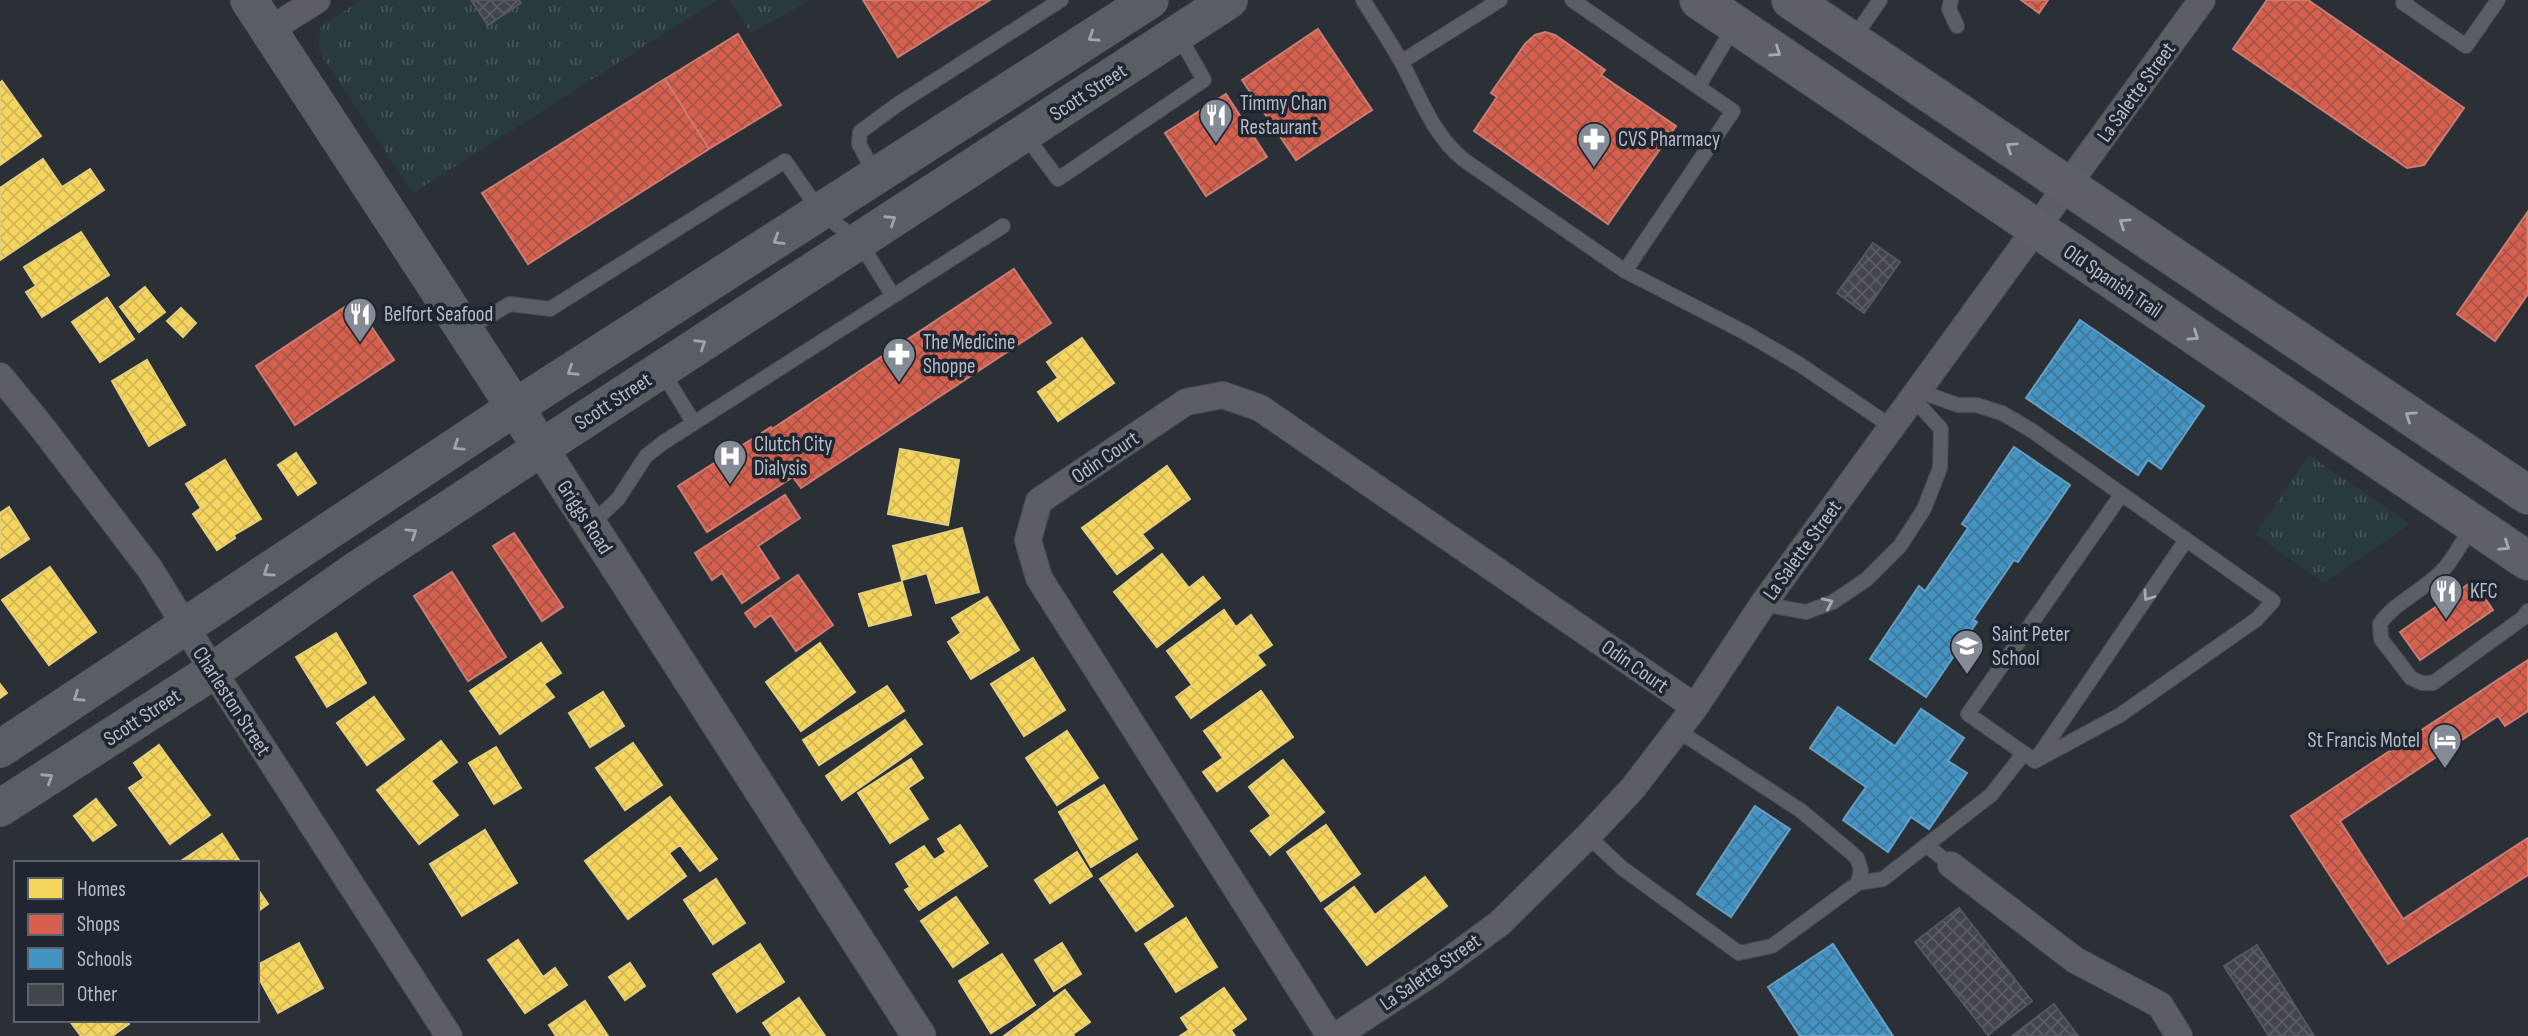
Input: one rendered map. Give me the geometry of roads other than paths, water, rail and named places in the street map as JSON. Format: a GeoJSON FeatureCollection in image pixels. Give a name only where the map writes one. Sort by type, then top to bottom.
{"type":"FeatureCollection","features":[{"type":"Feature","properties":{"kind":"main road","name":"Griggs Road"},"geometry":{"type":"LineString","coordinates":[[248,0],[541,448]]}},
{"type":"Feature","properties":{"kind":"main road","name":"Scott Street"},"geometry":{"type":"LineString","coordinates":[[0,808],[213,671],[355,571],[541,448],[1229,0]]}},
{"type":"Feature","properties":{"kind":"main road","name":"Old Spanish Trail"},"geometry":{"type":"LineString","coordinates":[[1699,0],[1742,12],[2036,229],[2528,561]]}},
{"type":"Feature","properties":{"kind":"main road"},"geometry":{"type":"LineString","coordinates":[[1791,0],[2528,495]]}},
{"type":"Feature","properties":{"kind":"main road","name":"Scott Street"},"geometry":{"type":"LineString","coordinates":[[0,749],[514,408],[821,213],[1134,5]]}},
{"type":"Feature","properties":{"kind":"main road"},"geometry":{"type":"LineString","coordinates":[[1134,5],[1164,42]]}},
{"type":"Feature","properties":{"kind":"main road"},"geometry":{"type":"LineString","coordinates":[[2409,482],[2442,438]]}},
{"type":"Feature","properties":{"kind":"street"},"geometry":{"type":"LineString","coordinates":[[268,31],[317,0]]}},
{"type":"Feature","properties":{"kind":"street","name":"La Salette Street"},"geometry":{"type":"LineString","coordinates":[[1336,1036],[1432,973],[1500,923],[1633,788],[1695,707],[1763,604],[2203,0]]}},
{"type":"Feature","properties":{"kind":"street","name":"Charleston Street"},"geometry":{"type":"LineString","coordinates":[[0,376],[41,425],[150,569],[449,1036]]}},
{"type":"Feature","properties":{"kind":"street","name":"Odin Court"},"geometry":{"type":"LineString","coordinates":[[1330,1036],[1039,578],[1028,540],[1039,501],[1186,402],[1223,395],[1260,408],[1695,707]]}},
{"type":"Feature","properties":{"kind":"street","name":"Griggs Road"},"geometry":{"type":"LineString","coordinates":[[541,448],[919,1036]]}},
{"type":"Feature","properties":{"kind":"street"},"geometry":{"type":"LineString","coordinates":[[1951,865],[2075,961],[2160,1006],[2179,1036]]}},
{"type":"Feature","properties":{"kind":"lane"},"geometry":{"type":"LineString","coordinates":[[876,176],[859,144],[860,132],[898,104],[1061,0]]}},
{"type":"Feature","properties":{"kind":"lane"},"geometry":{"type":"LineString","coordinates":[[1363,0],[1401,62],[1437,131],[1450,148],[1625,271],[1744,332],[1799,364],[1892,426]]}},
{"type":"Feature","properties":{"kind":"lane"},"geometry":{"type":"LineString","coordinates":[[1401,62],[1500,0]]}},
{"type":"Feature","properties":{"kind":"lane"},"geometry":{"type":"LineString","coordinates":[[1572,0],[1733,111],[1625,271]]}},
{"type":"Feature","properties":{"kind":"lane"},"geometry":{"type":"LineString","coordinates":[[1852,41],[1880,0]]}},
{"type":"Feature","properties":{"kind":"lane"},"geometry":{"type":"LineString","coordinates":[[1951,0],[1949,9],[1956,26]]}},
{"type":"Feature","properties":{"kind":"lane"},"geometry":{"type":"LineString","coordinates":[[2406,0],[2403,3],[2466,46],[2498,0]]}},
{"type":"Feature","properties":{"kind":"lane"},"geometry":{"type":"LineString","coordinates":[[1698,87],[1742,12]]}},
{"type":"Feature","properties":{"kind":"lane"},"geometry":{"type":"LineString","coordinates":[[1024,133],[1058,179],[1204,80],[1164,42]]}},
{"type":"Feature","properties":{"kind":"lane"},"geometry":{"type":"LineString","coordinates":[[464,331],[510,304],[550,309],[785,161],[821,213],[859,241],[893,296]]}},
{"type":"Feature","properties":{"kind":"lane"},"geometry":{"type":"LineString","coordinates":[[589,522],[618,499],[646,456],[694,422],[1003,226]]}},
{"type":"Feature","properties":{"kind":"lane"},"geometry":{"type":"LineString","coordinates":[[661,370],[694,422]]}},
{"type":"Feature","properties":{"kind":"lane"},"geometry":{"type":"LineString","coordinates":[[1916,395],[1958,405],[1976,405],[2003,413],[2273,601],[2257,619],[2120,715],[2029,757]]}},
{"type":"Feature","properties":{"kind":"lane"},"geometry":{"type":"LineString","coordinates":[[1763,604],[1807,612],[1833,601],[1867,579],[1900,546],[1924,509],[1940,468],[1941,429],[1916,395]]}},
{"type":"Feature","properties":{"kind":"lane"},"geometry":{"type":"LineString","coordinates":[[2029,757],[1968,714],[2121,495]]}},
{"type":"Feature","properties":{"kind":"lane"},"geometry":{"type":"LineString","coordinates":[[2473,525],[2443,570],[2388,612],[2380,624],[2381,639],[2411,678],[2422,684],[2433,683],[2523,618],[2528,611]]}},
{"type":"Feature","properties":{"kind":"lane"},"geometry":{"type":"LineString","coordinates":[[1588,836],[1622,868],[1738,953],[1772,946],[1858,883],[1883,879],[1991,795],[2029,757],[2186,540]]}},
{"type":"Feature","properties":{"kind":"lane"},"geometry":{"type":"LineString","coordinates":[[1677,730],[1800,810],[1852,853],[1861,870],[1858,883]]}},
{"type":"Feature","properties":{"kind":"lane"},"geometry":{"type":"LineString","coordinates":[[1926,845],[1951,865]]}},
{"type":"Feature","properties":{"kind":"place","name":"Timmy Chan Restaurant"},"geometry":{"type":"Point","coordinates":[1216,145]}},
{"type":"Feature","properties":{"kind":"place","name":"CVS Pharmacy"},"geometry":{"type":"Point","coordinates":[1594,169]}},
{"type":"Feature","properties":{"kind":"place","name":"Belfort Seafood"},"geometry":{"type":"Point","coordinates":[360,344]}},
{"type":"Feature","properties":{"kind":"place","name":"The Medicine Shoppe"},"geometry":{"type":"Point","coordinates":[899,384]}},
{"type":"Feature","properties":{"kind":"place","name":"Clutch City Dialysis"},"geometry":{"type":"Point","coordinates":[730,486]}},
{"type":"Feature","properties":{"kind":"place","name":"KFC"},"geometry":{"type":"Point","coordinates":[2446,621]}},
{"type":"Feature","properties":{"kind":"place","name":"Saint Peter School"},"geometry":{"type":"Point","coordinates":[1967,676]}},
{"type":"Feature","properties":{"kind":"place","name":"St Francis Motel"},"geometry":{"type":"Point","coordinates":[2445,770]}}]}
